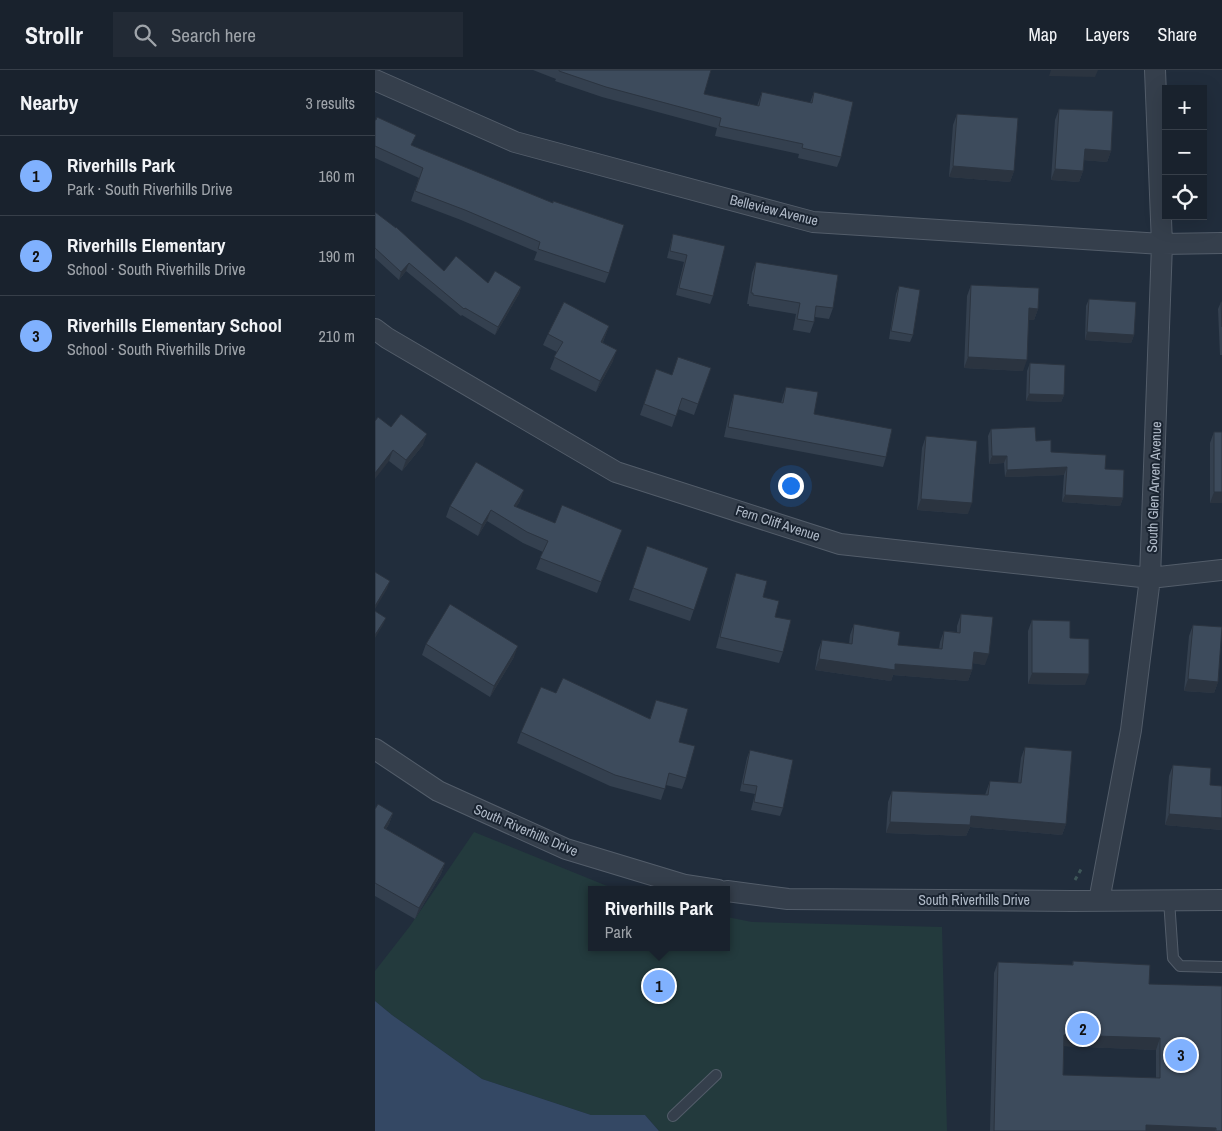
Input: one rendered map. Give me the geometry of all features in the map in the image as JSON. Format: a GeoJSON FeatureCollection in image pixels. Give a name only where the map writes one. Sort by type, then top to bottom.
{"type":"FeatureCollection","features":[{"type":"Feature","properties":{"kind":"street","name":"South Glen Arven Avenue"},"geometry":{"type":"LineString","coordinates":[[1099,901],[1131,730],[1150,578],[1162,244],[1155,70]]}},
{"type":"Feature","properties":{"kind":"street","name":"Belleview Avenue"},"geometry":{"type":"LineString","coordinates":[[375,80],[515,142],[813,222],[1162,244],[1222,242]]}},
{"type":"Feature","properties":{"kind":"street","name":"Fern Cliff Avenue"},"geometry":{"type":"LineString","coordinates":[[375,329],[387,338],[617,472],[840,544],[1150,578],[1222,570]]}},
{"type":"Feature","properties":{"kind":"street","name":"South Riverhills Drive"},"geometry":{"type":"LineString","coordinates":[[375,749],[438,791],[565,849],[692,886]]}},
{"type":"Feature","properties":{"kind":"street","name":"South Riverhills Drive"},"geometry":{"type":"LineString","coordinates":[[730,891],[788,899],[1222,900]]}},
{"type":"Feature","properties":{"kind":"lane"},"geometry":{"type":"LineString","coordinates":[[1169,900],[1173,958],[1179,966],[1222,967]]}},
{"type":"Feature","properties":{"kind":"lane"},"geometry":{"type":"LineString","coordinates":[[673,1116],[716,1076]]}},
{"type":"Feature","properties":{"kind":"green space"},"geometry":{"type":"Polygon","coordinates":[[[474,832],[607,886],[588,886],[588,951],[730,951],[730,918],[752,922],[942,927],[947,1131],[659,1131],[645,1115],[591,1115],[482,1079],[375,1001],[375,971],[410,926],[474,832]]]}},
{"type":"Feature","properties":{"kind":"water"},"geometry":{"type":"Polygon","coordinates":[[[375,1001],[482,1079],[591,1115],[645,1115],[659,1131],[375,1131],[375,1001]]]}},
{"type":"Feature","properties":{"kind":"building"},"geometry":{"type":"Polygon","coordinates":[[[559,70],[711,70],[704,94],[759,106],[762,92],[812,103],[814,92],[853,102],[841,157],[802,148],[803,144],[719,126],[721,118],[606,87],[559,70]]]}},
{"type":"Feature","properties":{"kind":"building"},"geometry":{"type":"Polygon","coordinates":[[[1059,109],[1113,111],[1111,151],[1085,149],[1083,171],[1055,169],[1059,109]]]}},
{"type":"Feature","properties":{"kind":"building"},"geometry":{"type":"Polygon","coordinates":[[[957,114],[1018,118],[1014,171],[953,166],[957,114]]]}},
{"type":"Feature","properties":{"kind":"building"},"geometry":{"type":"Polygon","coordinates":[[[377,117],[416,135],[411,145],[553,203],[553,201],[624,225],[609,273],[538,249],[540,242],[415,191],[423,168],[375,146],[375,120],[377,117]]]}},
{"type":"Feature","properties":{"kind":"building"},"geometry":{"type":"Polygon","coordinates":[[[375,212],[396,227],[444,271],[456,256],[488,283],[495,271],[521,287],[498,327],[464,309],[409,263],[401,272],[375,248],[375,212]]]}},
{"type":"Feature","properties":{"kind":"building"},"geometry":{"type":"Polygon","coordinates":[[[673,234],[725,246],[713,296],[679,288],[687,255],[670,251],[673,234]]]}},
{"type":"Feature","properties":{"kind":"building"},"geometry":{"type":"Polygon","coordinates":[[[756,262],[838,275],[833,308],[816,306],[814,322],[797,319],[800,303],[753,295],[751,293],[756,262]]]}},
{"type":"Feature","properties":{"kind":"building"},"geometry":{"type":"Polygon","coordinates":[[[971,285],[1039,288],[1038,309],[1029,308],[1027,360],[968,357],[971,285]]]}},
{"type":"Feature","properties":{"kind":"building"},"geometry":{"type":"Polygon","coordinates":[[[899,286],[920,290],[913,335],[891,331],[899,286]]]}},
{"type":"Feature","properties":{"kind":"building"},"geometry":{"type":"Polygon","coordinates":[[[1089,299],[1136,302],[1134,335],[1087,332],[1089,299]]]}},
{"type":"Feature","properties":{"kind":"building"},"geometry":{"type":"Polygon","coordinates":[[[564,302],[609,326],[601,342],[617,350],[600,381],[554,357],[563,342],[548,334],[564,302]]]}},
{"type":"Feature","properties":{"kind":"building"},"geometry":{"type":"Polygon","coordinates":[[[678,357],[711,368],[698,404],[682,398],[676,416],[644,404],[656,369],[672,375],[678,357]]]}},
{"type":"Feature","properties":{"kind":"building"},"geometry":{"type":"Polygon","coordinates":[[[1030,363],[1065,365],[1064,395],[1029,394],[1030,363]]]}},
{"type":"Feature","properties":{"kind":"building"},"geometry":{"type":"Polygon","coordinates":[[[786,387],[818,392],[814,414],[892,429],[886,457],[728,427],[734,394],[783,403],[786,387]]]}},
{"type":"Feature","properties":{"kind":"building"},"geometry":{"type":"Polygon","coordinates":[[[401,414],[427,434],[406,460],[393,450],[375,473],[375,421],[378,417],[391,427],[401,414]]]}},
{"type":"Feature","properties":{"kind":"building"},"geometry":{"type":"Polygon","coordinates":[[[1035,427],[1036,441],[1051,440],[1051,452],[1106,455],[1105,469],[1124,470],[1123,498],[1065,495],[1067,467],[1007,470],[1007,456],[992,456],[991,429],[1035,427]]]}},
{"type":"Feature","properties":{"kind":"building"},"geometry":{"type":"Polygon","coordinates":[[[1214,432],[1222,432],[1222,492],[1214,492],[1214,432]]]}},
{"type":"Feature","properties":{"kind":"building"},"geometry":{"type":"Polygon","coordinates":[[[926,436],[977,441],[972,503],[921,499],[926,436]]]}},
{"type":"Feature","properties":{"kind":"building"},"geometry":{"type":"Polygon","coordinates":[[[476,462],[524,490],[514,506],[555,523],[562,505],[622,530],[601,582],[540,558],[548,541],[527,532],[491,510],[482,525],[450,506],[476,462]]]}},
{"type":"Feature","properties":{"kind":"building"},"geometry":{"type":"Polygon","coordinates":[[[647,546],[708,568],[694,610],[633,588],[647,546]]]}},
{"type":"Feature","properties":{"kind":"building"},"geometry":{"type":"Polygon","coordinates":[[[375,572],[390,581],[375,606],[375,572]]]}},
{"type":"Feature","properties":{"kind":"building"},"geometry":{"type":"Polygon","coordinates":[[[736,573],[767,581],[763,597],[779,601],[775,617],[791,620],[783,652],[720,637],[736,573]]]}},
{"type":"Feature","properties":{"kind":"building"},"geometry":{"type":"Polygon","coordinates":[[[450,604],[518,646],[494,686],[426,644],[450,604]]]}},
{"type":"Feature","properties":{"kind":"building"},"geometry":{"type":"Polygon","coordinates":[[[375,611],[386,618],[375,635],[375,611]]]}},
{"type":"Feature","properties":{"kind":"building"},"geometry":{"type":"Polygon","coordinates":[[[961,614],[993,617],[989,654],[974,652],[972,670],[895,664],[895,670],[819,659],[822,640],[852,644],[854,624],[900,632],[898,645],[942,649],[944,631],[960,633],[961,614]]]}},
{"type":"Feature","properties":{"kind":"building"},"geometry":{"type":"Polygon","coordinates":[[[1032,620],[1070,621],[1070,638],[1089,639],[1089,674],[1032,673],[1032,620]]]}},
{"type":"Feature","properties":{"kind":"building"},"geometry":{"type":"Polygon","coordinates":[[[1193,625],[1222,627],[1218,682],[1188,679],[1193,625]]]}},
{"type":"Feature","properties":{"kind":"building"},"geometry":{"type":"Polygon","coordinates":[[[563,678],[650,719],[656,700],[688,709],[679,742],[695,746],[686,778],[669,773],[665,789],[615,775],[521,732],[541,687],[556,693],[563,678]]]}},
{"type":"Feature","properties":{"kind":"building"},"geometry":{"type":"Polygon","coordinates":[[[1025,747],[1072,751],[1066,824],[971,816],[970,825],[890,822],[892,791],[988,795],[990,781],[1021,783],[1025,747]]]}},
{"type":"Feature","properties":{"kind":"building"},"geometry":{"type":"Polygon","coordinates":[[[750,750],[793,760],[783,808],[754,802],[757,786],[743,784],[750,750]]]}},
{"type":"Feature","properties":{"kind":"building"},"geometry":{"type":"Polygon","coordinates":[[[1173,765],[1211,768],[1210,785],[1222,786],[1222,818],[1169,814],[1173,765]]]}},
{"type":"Feature","properties":{"kind":"building"},"geometry":{"type":"Polygon","coordinates":[[[378,804],[393,813],[384,828],[445,863],[419,908],[375,883],[375,809],[378,804]]]}},
{"type":"Feature","properties":{"kind":"building"},"geometry":{"type":"Polygon","coordinates":[[[1073,961],[1150,965],[1149,984],[1222,986],[1222,1131],[1216,1131],[1216,1128],[1146,1125],[1146,1131],[994,1131],[998,962],[1073,965],[1073,961]],[[1064,1035],[1063,1075],[1160,1078],[1160,1038],[1064,1035]]]}},
{"type":"Feature","properties":{"kind":"place","name":"Riverhills Park"},"geometry":{"type":"Point","coordinates":[659,986]}},
{"type":"Feature","properties":{"kind":"place","name":"Riverhills Elementary"},"geometry":{"type":"Point","coordinates":[1083,1029]}},
{"type":"Feature","properties":{"kind":"place","name":"Riverhills Elementary School"},"geometry":{"type":"Point","coordinates":[1181,1055]}}]}
